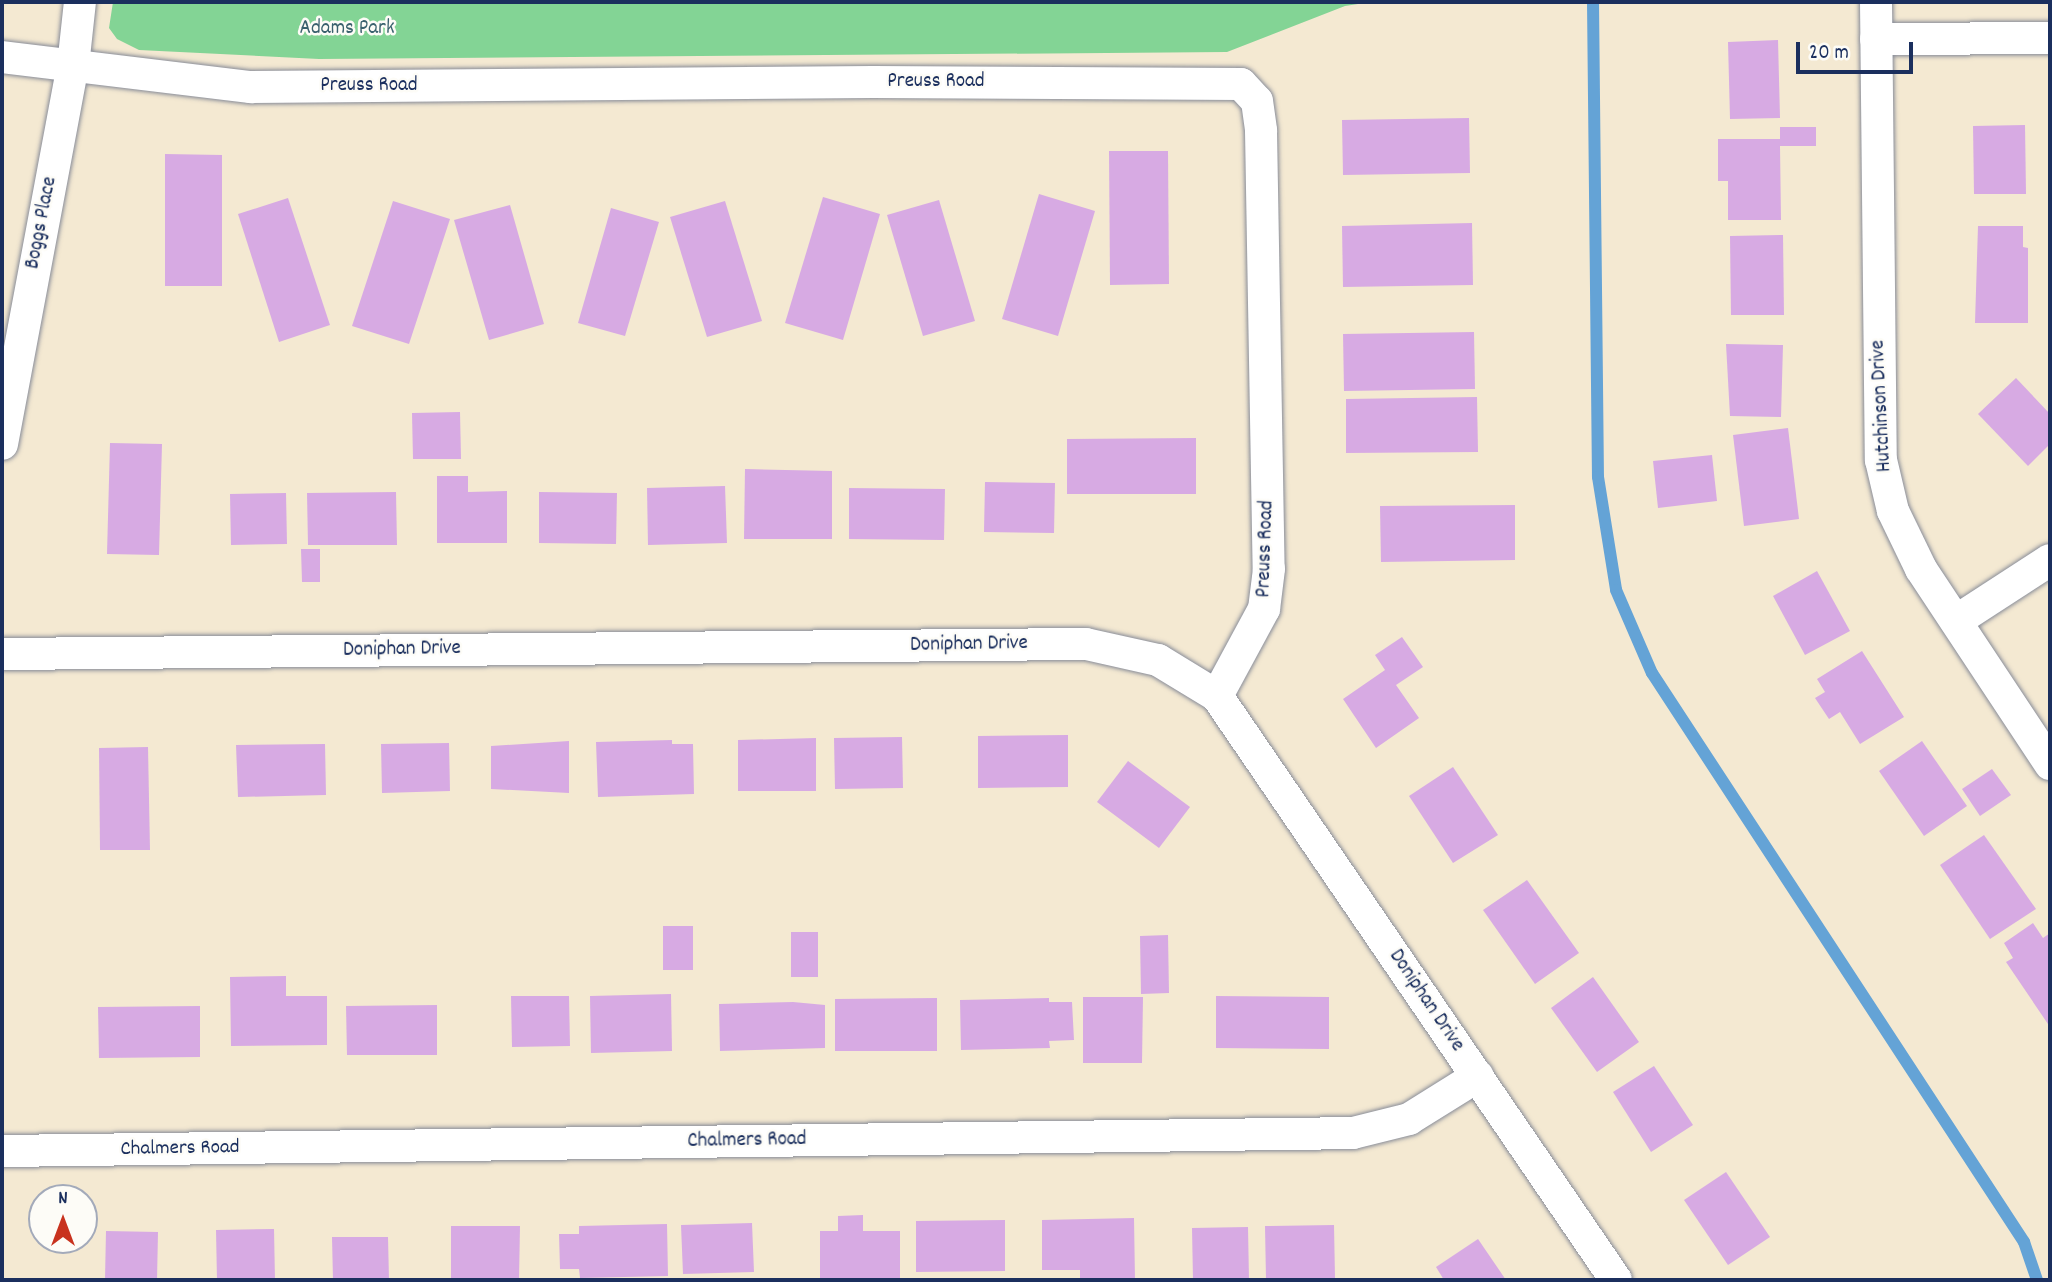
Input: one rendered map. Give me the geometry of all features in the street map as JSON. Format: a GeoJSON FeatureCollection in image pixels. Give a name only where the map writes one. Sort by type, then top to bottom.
{"type":"FeatureCollection","features":[{"type":"Feature","properties":{"kind":"street","name":"Boggs Place"},"geometry":{"type":"LineString","coordinates":[[2,444],[73,66],[80,2]]}},
{"type":"Feature","properties":{"kind":"street","name":"Hutchinson Drive"},"geometry":{"type":"LineString","coordinates":[[1876,2],[1881,460],[1893,510],[1921,569],[2050,764]]}},
{"type":"Feature","properties":{"kind":"street"},"geometry":{"type":"LineString","coordinates":[[1876,39],[2050,38]]}},
{"type":"Feature","properties":{"kind":"street","name":"Preuss Road"},"geometry":{"type":"LineString","coordinates":[[2,57],[251,87],[1241,84],[1257,101],[1261,131],[1269,569],[1264,609],[1217,696]]}},
{"type":"Feature","properties":{"kind":"street"},"geometry":{"type":"LineString","coordinates":[[1956,621],[2050,560]]}},
{"type":"Feature","properties":{"kind":"street","name":"Doniphan Drive"},"geometry":{"type":"LineString","coordinates":[[2,654],[1086,644],[1157,660],[1217,696],[1616,1280]]}},
{"type":"Feature","properties":{"kind":"street","name":"Chalmers Road"},"geometry":{"type":"LineString","coordinates":[[2,1151],[1353,1133],[1409,1119],[1478,1076]]}},
{"type":"Feature","properties":{"kind":"green space","name":"Adams Park"},"geometry":{"type":"Polygon","coordinates":[[[113,2],[1371,2],[1345,6],[1227,52],[319,59],[139,50],[117,39],[109,28],[113,2]]]}},
{"type":"Feature","properties":{"kind":"building"},"geometry":{"type":"Polygon","coordinates":[[[1778,40],[1780,118],[1730,119],[1728,42],[1778,40]]]}},
{"type":"Feature","properties":{"kind":"building"},"geometry":{"type":"Polygon","coordinates":[[[1469,118],[1470,173],[1343,175],[1342,120],[1469,118]]]}},
{"type":"Feature","properties":{"kind":"building"},"geometry":{"type":"Polygon","coordinates":[[[2025,125],[2026,194],[1974,194],[1973,126],[2025,125]]]}},
{"type":"Feature","properties":{"kind":"building"},"geometry":{"type":"Polygon","coordinates":[[[1780,127],[1816,127],[1816,146],[1780,146],[1781,220],[1728,220],[1728,181],[1718,181],[1718,139],[1780,139],[1780,127]]]}},
{"type":"Feature","properties":{"kind":"building"},"geometry":{"type":"Polygon","coordinates":[[[1109,151],[1168,151],[1169,284],[1110,285],[1109,151]]]}},
{"type":"Feature","properties":{"kind":"building"},"geometry":{"type":"Polygon","coordinates":[[[165,154],[222,155],[222,286],[165,286],[165,154]]]}},
{"type":"Feature","properties":{"kind":"building"},"geometry":{"type":"Polygon","coordinates":[[[1039,194],[1095,211],[1058,336],[1002,319],[1039,194]]]}},
{"type":"Feature","properties":{"kind":"building"},"geometry":{"type":"Polygon","coordinates":[[[823,197],[880,214],[843,340],[785,323],[823,197]]]}},
{"type":"Feature","properties":{"kind":"building"},"geometry":{"type":"Polygon","coordinates":[[[288,198],[330,325],[279,342],[238,214],[288,198]]]}},
{"type":"Feature","properties":{"kind":"building"},"geometry":{"type":"Polygon","coordinates":[[[939,200],[975,321],[923,336],[887,215],[939,200]]]}},
{"type":"Feature","properties":{"kind":"building"},"geometry":{"type":"Polygon","coordinates":[[[393,201],[450,219],[409,344],[352,326],[393,201]]]}},
{"type":"Feature","properties":{"kind":"building"},"geometry":{"type":"Polygon","coordinates":[[[725,201],[762,321],[707,337],[670,217],[725,201]]]}},
{"type":"Feature","properties":{"kind":"building"},"geometry":{"type":"Polygon","coordinates":[[[510,205],[544,324],[489,340],[454,220],[510,205]]]}},
{"type":"Feature","properties":{"kind":"building"},"geometry":{"type":"Polygon","coordinates":[[[611,208],[659,222],[625,336],[578,323],[611,208]]]}},
{"type":"Feature","properties":{"kind":"building"},"geometry":{"type":"Polygon","coordinates":[[[1472,223],[1473,285],[1343,287],[1342,226],[1472,223]]]}},
{"type":"Feature","properties":{"kind":"building"},"geometry":{"type":"Polygon","coordinates":[[[1978,226],[2023,226],[2023,247],[2028,248],[2028,323],[1975,323],[1978,226]]]}},
{"type":"Feature","properties":{"kind":"building"},"geometry":{"type":"Polygon","coordinates":[[[1783,235],[1784,315],[1731,315],[1730,236],[1783,235]]]}},
{"type":"Feature","properties":{"kind":"building"},"geometry":{"type":"Polygon","coordinates":[[[1474,332],[1475,389],[1344,391],[1343,334],[1474,332]]]}},
{"type":"Feature","properties":{"kind":"building"},"geometry":{"type":"Polygon","coordinates":[[[1726,344],[1783,345],[1781,417],[1730,416],[1726,344]]]}},
{"type":"Feature","properties":{"kind":"building"},"geometry":{"type":"Polygon","coordinates":[[[2016,378],[2050,414],[2050,444],[2028,466],[1978,414],[2016,378]]]}},
{"type":"Feature","properties":{"kind":"building"},"geometry":{"type":"Polygon","coordinates":[[[1477,397],[1478,452],[1346,453],[1346,399],[1477,397]]]}},
{"type":"Feature","properties":{"kind":"building"},"geometry":{"type":"Polygon","coordinates":[[[460,412],[461,459],[413,459],[412,413],[460,412]]]}},
{"type":"Feature","properties":{"kind":"building"},"geometry":{"type":"Polygon","coordinates":[[[1788,428],[1799,519],[1744,526],[1733,435],[1788,428]]]}},
{"type":"Feature","properties":{"kind":"building"},"geometry":{"type":"Polygon","coordinates":[[[1196,438],[1196,494],[1067,494],[1067,439],[1196,438]]]}},
{"type":"Feature","properties":{"kind":"building"},"geometry":{"type":"Polygon","coordinates":[[[110,443],[162,444],[159,555],[107,554],[110,443]]]}},
{"type":"Feature","properties":{"kind":"building"},"geometry":{"type":"Polygon","coordinates":[[[1712,455],[1717,501],[1658,508],[1653,461],[1712,455]]]}},
{"type":"Feature","properties":{"kind":"building"},"geometry":{"type":"Polygon","coordinates":[[[745,469],[832,471],[832,539],[744,539],[745,469]]]}},
{"type":"Feature","properties":{"kind":"building"},"geometry":{"type":"Polygon","coordinates":[[[437,476],[468,476],[468,492],[507,491],[507,543],[437,543],[437,476]]]}},
{"type":"Feature","properties":{"kind":"building"},"geometry":{"type":"Polygon","coordinates":[[[985,482],[1055,483],[1054,533],[984,532],[985,482]]]}},
{"type":"Feature","properties":{"kind":"building"},"geometry":{"type":"Polygon","coordinates":[[[725,486],[727,543],[648,545],[647,488],[725,486]]]}},
{"type":"Feature","properties":{"kind":"building"},"geometry":{"type":"Polygon","coordinates":[[[849,488],[945,489],[944,540],[849,539],[849,488]]]}},
{"type":"Feature","properties":{"kind":"building"},"geometry":{"type":"Polygon","coordinates":[[[396,492],[397,545],[308,545],[307,493],[396,492]]]}},
{"type":"Feature","properties":{"kind":"building"},"geometry":{"type":"Polygon","coordinates":[[[539,492],[617,493],[616,544],[539,543],[539,492]]]}},
{"type":"Feature","properties":{"kind":"building"},"geometry":{"type":"Polygon","coordinates":[[[286,493],[287,544],[231,545],[230,494],[286,493]]]}},
{"type":"Feature","properties":{"kind":"building"},"geometry":{"type":"Polygon","coordinates":[[[1515,505],[1515,560],[1381,562],[1380,506],[1515,505]]]}},
{"type":"Feature","properties":{"kind":"building"},"geometry":{"type":"Polygon","coordinates":[[[301,549],[320,549],[320,582],[302,582],[301,549]]]}},
{"type":"Feature","properties":{"kind":"building"},"geometry":{"type":"Polygon","coordinates":[[[1817,571],[1850,631],[1805,655],[1773,596],[1817,571]]]}},
{"type":"Feature","properties":{"kind":"building"},"geometry":{"type":"Polygon","coordinates":[[[1402,637],[1423,667],[1396,685],[1419,718],[1376,748],[1343,699],[1385,670],[1375,655],[1402,637]]]}},
{"type":"Feature","properties":{"kind":"building"},"geometry":{"type":"Polygon","coordinates":[[[1862,651],[1904,717],[1860,744],[1840,712],[1829,719],[1815,698],[1825,692],[1817,679],[1862,651]]]}},
{"type":"Feature","properties":{"kind":"building"},"geometry":{"type":"Polygon","coordinates":[[[1068,735],[1068,787],[978,788],[978,736],[1068,735]]]}},
{"type":"Feature","properties":{"kind":"building"},"geometry":{"type":"Polygon","coordinates":[[[902,737],[903,788],[835,789],[834,738],[902,737]]]}},
{"type":"Feature","properties":{"kind":"building"},"geometry":{"type":"Polygon","coordinates":[[[816,738],[816,791],[738,791],[738,740],[816,738]]]}},
{"type":"Feature","properties":{"kind":"building"},"geometry":{"type":"Polygon","coordinates":[[[672,740],[672,744],[693,744],[694,794],[598,797],[596,742],[672,740]]]}},
{"type":"Feature","properties":{"kind":"building"},"geometry":{"type":"Polygon","coordinates":[[[569,741],[569,793],[491,789],[491,746],[569,741]]]}},
{"type":"Feature","properties":{"kind":"building"},"geometry":{"type":"Polygon","coordinates":[[[1922,741],[1967,806],[1924,836],[1879,771],[1922,741]]]}},
{"type":"Feature","properties":{"kind":"building"},"geometry":{"type":"Polygon","coordinates":[[[449,743],[450,791],[382,793],[381,744],[449,743]]]}},
{"type":"Feature","properties":{"kind":"building"},"geometry":{"type":"Polygon","coordinates":[[[325,744],[326,795],[238,797],[236,745],[325,744]]]}},
{"type":"Feature","properties":{"kind":"building"},"geometry":{"type":"Polygon","coordinates":[[[148,747],[150,850],[100,850],[99,748],[148,747]]]}},
{"type":"Feature","properties":{"kind":"building"},"geometry":{"type":"Polygon","coordinates":[[[1128,761],[1190,807],[1159,848],[1097,802],[1128,761]]]}},
{"type":"Feature","properties":{"kind":"building"},"geometry":{"type":"Polygon","coordinates":[[[1453,767],[1498,835],[1453,863],[1409,796],[1453,767]]]}},
{"type":"Feature","properties":{"kind":"building"},"geometry":{"type":"Polygon","coordinates":[[[1992,769],[2011,795],[1980,816],[1962,789],[1992,769]]]}},
{"type":"Feature","properties":{"kind":"building"},"geometry":{"type":"Polygon","coordinates":[[[1984,835],[2036,909],[1990,939],[1940,865],[1984,835]]]}},
{"type":"Feature","properties":{"kind":"building"},"geometry":{"type":"Polygon","coordinates":[[[1527,880],[1579,953],[1535,984],[1483,910],[1527,880]]]}},
{"type":"Feature","properties":{"kind":"building"},"geometry":{"type":"Polygon","coordinates":[[[2033,923],[2043,938],[2050,933],[2050,1027],[2006,962],[2013,958],[2004,943],[2033,923]]]}},
{"type":"Feature","properties":{"kind":"building"},"geometry":{"type":"Polygon","coordinates":[[[663,926],[693,926],[693,970],[663,970],[663,926]]]}},
{"type":"Feature","properties":{"kind":"building"},"geometry":{"type":"Polygon","coordinates":[[[791,932],[818,932],[818,977],[791,977],[791,932]]]}},
{"type":"Feature","properties":{"kind":"building"},"geometry":{"type":"Polygon","coordinates":[[[1168,935],[1169,993],[1141,994],[1140,936],[1168,935]]]}},
{"type":"Feature","properties":{"kind":"building"},"geometry":{"type":"Polygon","coordinates":[[[286,976],[286,996],[327,996],[327,1045],[231,1046],[230,977],[286,976]]]}},
{"type":"Feature","properties":{"kind":"building"},"geometry":{"type":"Polygon","coordinates":[[[1593,977],[1639,1042],[1597,1072],[1551,1008],[1593,977]]]}},
{"type":"Feature","properties":{"kind":"building"},"geometry":{"type":"Polygon","coordinates":[[[671,994],[672,1051],[591,1053],[590,996],[671,994]]]}},
{"type":"Feature","properties":{"kind":"building"},"geometry":{"type":"Polygon","coordinates":[[[511,996],[569,996],[570,1046],[512,1047],[511,996]]]}},
{"type":"Feature","properties":{"kind":"building"},"geometry":{"type":"Polygon","coordinates":[[[1216,996],[1329,997],[1329,1049],[1216,1048],[1216,996]]]}},
{"type":"Feature","properties":{"kind":"building"},"geometry":{"type":"Polygon","coordinates":[[[1083,997],[1143,997],[1142,1063],[1083,1063],[1083,997]]]}},
{"type":"Feature","properties":{"kind":"building"},"geometry":{"type":"Polygon","coordinates":[[[937,998],[937,1051],[835,1051],[835,999],[937,998]]]}},
{"type":"Feature","properties":{"kind":"building"},"geometry":{"type":"Polygon","coordinates":[[[1049,998],[1049,1002],[1072,1002],[1074,1040],[1049,1041],[1050,1048],[961,1050],[960,1000],[1049,998]]]}},
{"type":"Feature","properties":{"kind":"building"},"geometry":{"type":"Polygon","coordinates":[[[793,1002],[825,1005],[825,1048],[720,1051],[719,1004],[793,1002]]]}},
{"type":"Feature","properties":{"kind":"building"},"geometry":{"type":"Polygon","coordinates":[[[437,1005],[437,1055],[347,1055],[346,1006],[437,1005]]]}},
{"type":"Feature","properties":{"kind":"building"},"geometry":{"type":"Polygon","coordinates":[[[200,1006],[200,1057],[99,1058],[98,1007],[200,1006]]]}},
{"type":"Feature","properties":{"kind":"building"},"geometry":{"type":"Polygon","coordinates":[[[1654,1066],[1693,1125],[1651,1152],[1613,1092],[1654,1066]]]}},
{"type":"Feature","properties":{"kind":"building"},"geometry":{"type":"Polygon","coordinates":[[[1726,1172],[1770,1237],[1728,1265],[1684,1200],[1726,1172]]]}},
{"type":"Feature","properties":{"kind":"building"},"geometry":{"type":"Polygon","coordinates":[[[863,1215],[863,1231],[900,1231],[900,1280],[820,1280],[820,1231],[838,1231],[838,1216],[863,1215]]]}},
{"type":"Feature","properties":{"kind":"building"},"geometry":{"type":"Polygon","coordinates":[[[1134,1218],[1135,1280],[1080,1280],[1080,1270],[1042,1270],[1042,1220],[1134,1218]]]}},
{"type":"Feature","properties":{"kind":"building"},"geometry":{"type":"Polygon","coordinates":[[[1005,1220],[1005,1271],[916,1272],[916,1221],[1005,1220]]]}},
{"type":"Feature","properties":{"kind":"building"},"geometry":{"type":"Polygon","coordinates":[[[752,1223],[754,1272],[683,1274],[681,1225],[752,1223]]]}},
{"type":"Feature","properties":{"kind":"building"},"geometry":{"type":"Polygon","coordinates":[[[667,1224],[668,1276],[580,1278],[579,1269],[560,1269],[559,1234],[579,1234],[579,1226],[667,1224]]]}},
{"type":"Feature","properties":{"kind":"building"},"geometry":{"type":"Polygon","coordinates":[[[1334,1225],[1335,1278],[1266,1279],[1265,1226],[1334,1225]]]}},
{"type":"Feature","properties":{"kind":"building"},"geometry":{"type":"Polygon","coordinates":[[[451,1226],[520,1226],[519,1280],[451,1278],[451,1226]]]}},
{"type":"Feature","properties":{"kind":"building"},"geometry":{"type":"Polygon","coordinates":[[[1248,1227],[1249,1280],[1193,1280],[1192,1228],[1248,1227]]]}},
{"type":"Feature","properties":{"kind":"building"},"geometry":{"type":"Polygon","coordinates":[[[274,1229],[275,1280],[217,1280],[216,1230],[274,1229]]]}},
{"type":"Feature","properties":{"kind":"building"},"geometry":{"type":"Polygon","coordinates":[[[106,1231],[158,1232],[157,1280],[105,1280],[106,1231]]]}},
{"type":"Feature","properties":{"kind":"building"},"geometry":{"type":"Polygon","coordinates":[[[332,1237],[388,1237],[389,1280],[333,1280],[332,1237]]]}},
{"type":"Feature","properties":{"kind":"building"},"geometry":{"type":"Polygon","coordinates":[[[1478,1239],[1506,1280],[1444,1280],[1436,1267],[1478,1239]]]}},
{"type":"Feature","properties":{"kind":"waterway"},"geometry":{"type":"LineString","coordinates":[[1593,2],[1598,477],[1616,590],[1652,673],[2024,1242],[2037,1280]]}}]}
